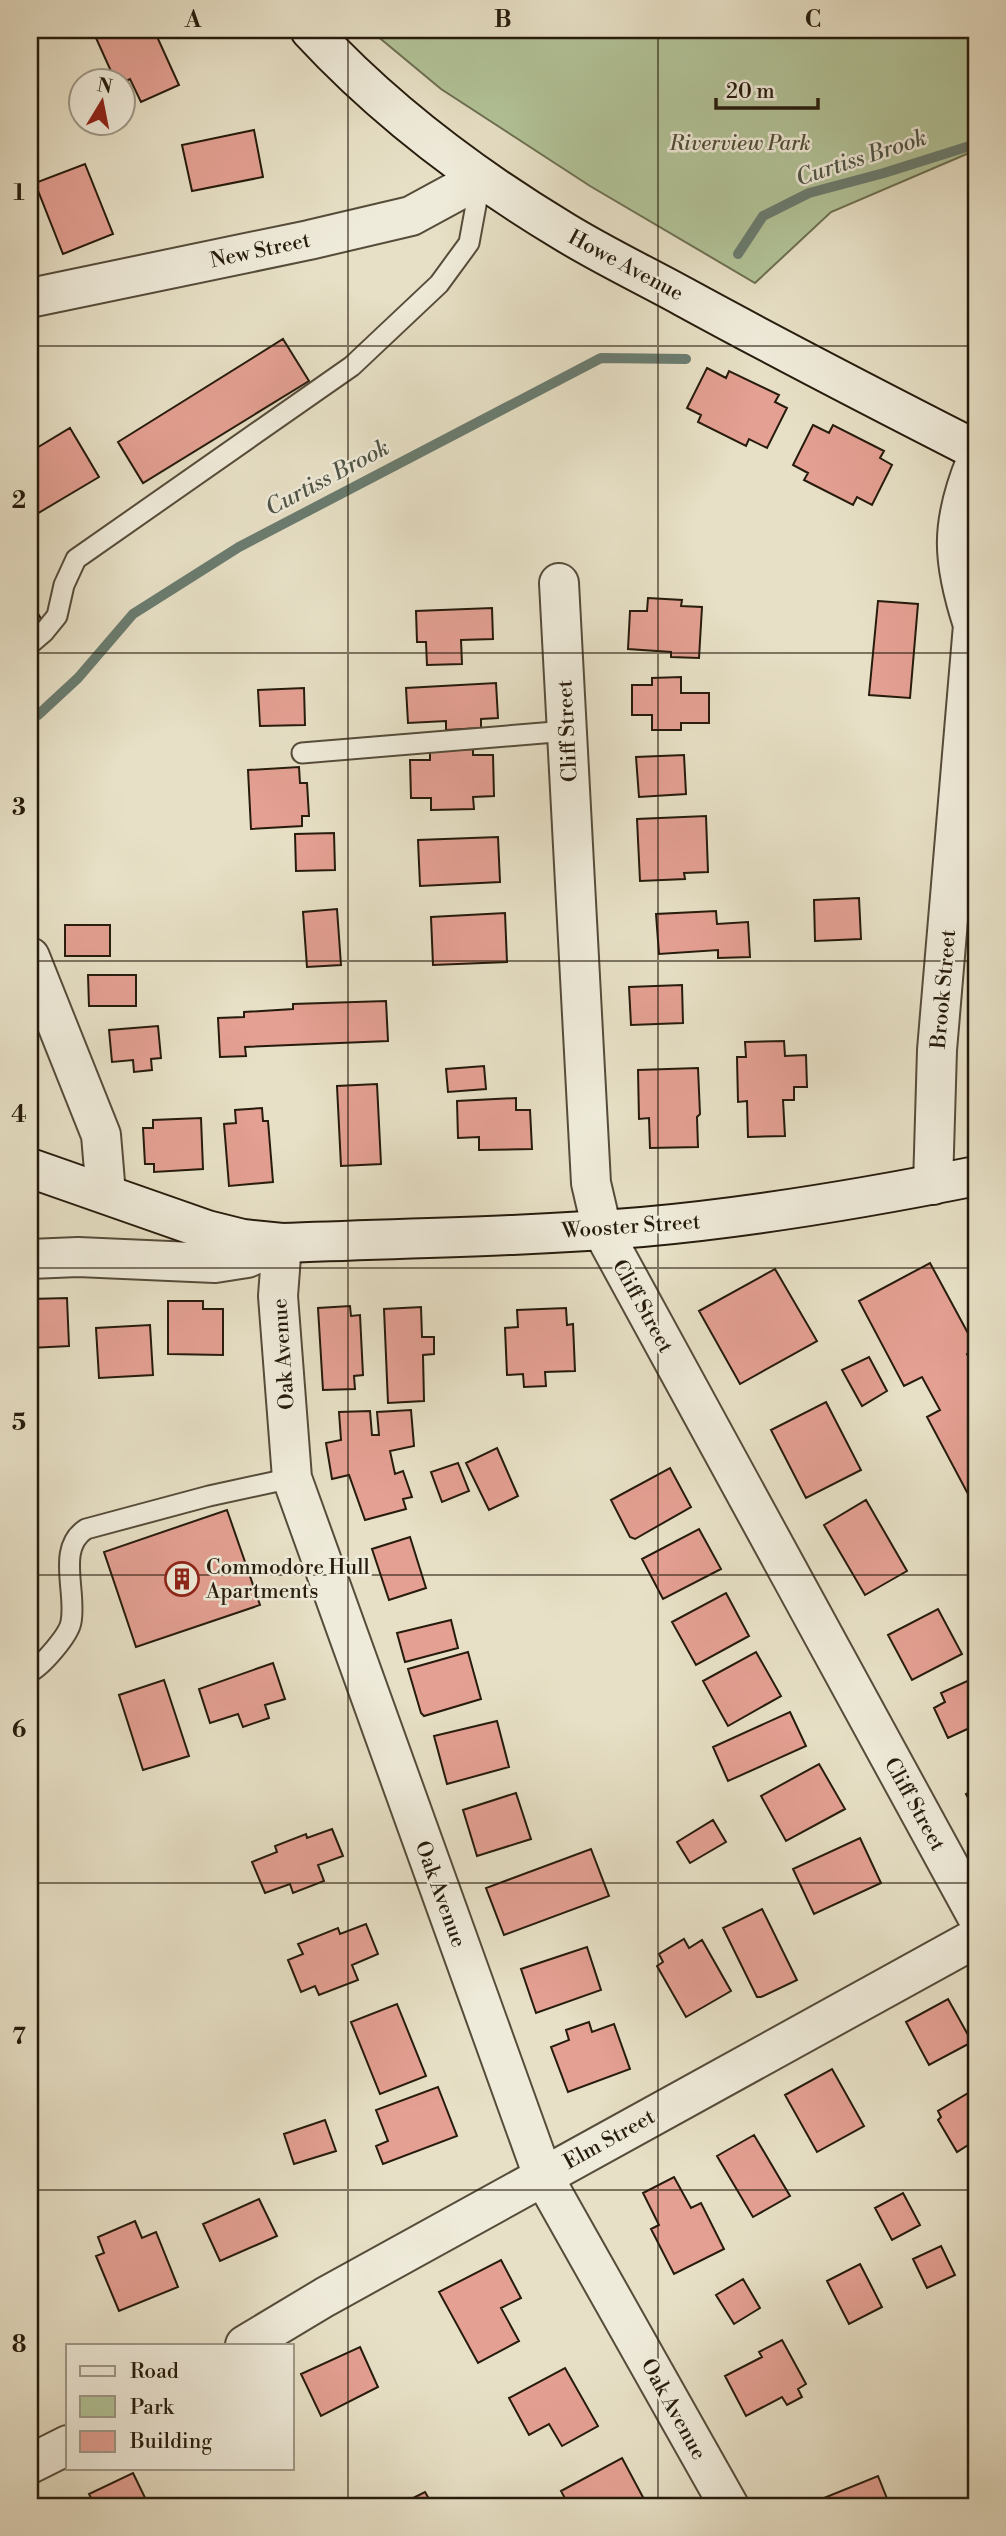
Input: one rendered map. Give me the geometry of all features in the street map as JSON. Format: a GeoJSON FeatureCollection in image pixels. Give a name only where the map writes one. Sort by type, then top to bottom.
{"type":"FeatureCollection","features":[{"type":"Feature","properties":{"kind":"street","name":"Howe Avenue"},"geometry":{"type":"LineString","coordinates":[[310,30],[418,132],[481,178],[564,232],[976,450]]}},
{"type":"Feature","properties":{"kind":"street","name":"New Street"},"geometry":{"type":"LineString","coordinates":[[30,298],[411,216],[481,178]]}},
{"type":"Feature","properties":{"kind":"street","name":"Brook Street"},"geometry":{"type":"LineString","coordinates":[[933,1185],[937,1050],[975,622],[961,588],[956,562],[957,531],[963,500],[976,461]]}},
{"type":"Feature","properties":{"kind":"street","name":"Cliff Street"},"geometry":{"type":"LineString","coordinates":[[559,583],[591,1183],[602,1230],[976,1915]]}},
{"type":"Feature","properties":{"kind":"street"},"geometry":{"type":"LineString","coordinates":[[30,957],[101,1135],[106,1194]]}},
{"type":"Feature","properties":{"kind":"street","name":"Wooster Street"},"geometry":{"type":"LineString","coordinates":[[30,1168],[207,1230],[243,1239],[282,1243],[602,1230],[733,1217],[976,1176]]}},
{"type":"Feature","properties":{"kind":"street","name":"Wooster Street"},"geometry":{"type":"LineString","coordinates":[[30,1259],[78,1257],[215,1263],[247,1258],[282,1243]]}},
{"type":"Feature","properties":{"kind":"street","name":"Oak Avenue"},"geometry":{"type":"LineString","coordinates":[[282,1243],[278,1296],[292,1478],[543,2176],[729,2506]]}},
{"type":"Feature","properties":{"kind":"street","name":"Elm Street"},"geometry":{"type":"LineString","coordinates":[[247,2344],[325,2297],[976,1938]]}},
{"type":"Feature","properties":{"kind":"street"},"geometry":{"type":"LineString","coordinates":[[30,2465],[66,2446]]}},
{"type":"Feature","properties":{"kind":"lane"},"geometry":{"type":"LineString","coordinates":[[30,644],[57,616],[64,585],[76,559],[352,366],[439,284],[469,243],[481,178]]}},
{"type":"Feature","properties":{"kind":"lane"},"geometry":{"type":"LineString","coordinates":[[302,753],[567,731]]}},
{"type":"Feature","properties":{"kind":"lane"},"geometry":{"type":"LineString","coordinates":[[30,1672],[46,1658],[71,1624],[70,1549],[75,1536],[86,1529],[209,1496],[292,1478]]}},
{"type":"Feature","properties":{"kind":"green space","name":"Riverview Park"},"geometry":{"type":"Polygon","coordinates":[[[370,30],[976,30],[976,150],[831,212],[755,283],[590,186],[441,89],[370,30]]]}},
{"type":"Feature","properties":{"kind":"building"},"geometry":{"type":"Polygon","coordinates":[[[115,30],[154,30],[179,85],[141,102],[136,92],[136,66],[109,66],[96,38],[115,30]]]}},
{"type":"Feature","properties":{"kind":"building"},"geometry":{"type":"Polygon","coordinates":[[[254,130],[263,177],[192,191],[182,145],[254,130]]]}},
{"type":"Feature","properties":{"kind":"building"},"geometry":{"type":"Polygon","coordinates":[[[85,164],[113,234],[63,254],[35,183],[85,164]]]}},
{"type":"Feature","properties":{"kind":"building"},"geometry":{"type":"Polygon","coordinates":[[[283,339],[309,381],[143,483],[118,442],[283,339]]]}},
{"type":"Feature","properties":{"kind":"building"},"geometry":{"type":"Polygon","coordinates":[[[707,368],[726,378],[729,371],[779,395],[775,402],[787,408],[767,448],[749,439],[746,446],[698,422],[701,415],[687,408],[707,368]]]}},
{"type":"Feature","properties":{"kind":"building"},"geometry":{"type":"Polygon","coordinates":[[[813,425],[829,433],[833,425],[884,451],[880,458],[892,465],[872,505],[857,497],[853,505],[804,480],[808,473],[793,465],[813,425]]]}},
{"type":"Feature","properties":{"kind":"building"},"geometry":{"type":"Polygon","coordinates":[[[70,428],[99,477],[30,518],[30,452],[70,428]]]}},
{"type":"Feature","properties":{"kind":"building"},"geometry":{"type":"Polygon","coordinates":[[[648,598],[682,600],[681,606],[702,607],[699,658],[671,657],[671,652],[628,649],[630,611],[647,611],[648,598]]]}},
{"type":"Feature","properties":{"kind":"building"},"geometry":{"type":"Polygon","coordinates":[[[30,600],[44,624],[30,632],[30,600]]]}},
{"type":"Feature","properties":{"kind":"building"},"geometry":{"type":"Polygon","coordinates":[[[878,601],[918,604],[910,698],[869,695],[878,601]]]}},
{"type":"Feature","properties":{"kind":"building"},"geometry":{"type":"Polygon","coordinates":[[[492,608],[493,639],[461,640],[462,664],[427,665],[426,642],[417,642],[416,611],[492,608]]]}},
{"type":"Feature","properties":{"kind":"building"},"geometry":{"type":"Polygon","coordinates":[[[681,677],[681,693],[709,693],[709,723],[681,723],[681,730],[652,730],[652,715],[632,715],[632,685],[652,685],[652,678],[681,677]]]}},
{"type":"Feature","properties":{"kind":"building"},"geometry":{"type":"Polygon","coordinates":[[[496,683],[498,718],[481,719],[481,728],[446,730],[446,721],[408,723],[406,688],[496,683]]]}},
{"type":"Feature","properties":{"kind":"building"},"geometry":{"type":"Polygon","coordinates":[[[304,688],[305,725],[260,726],[258,690],[304,688]]]}},
{"type":"Feature","properties":{"kind":"building"},"geometry":{"type":"Polygon","coordinates":[[[473,749],[473,755],[493,755],[494,796],[473,797],[474,809],[431,810],[431,798],[411,798],[410,760],[430,760],[430,750],[473,749]]]}},
{"type":"Feature","properties":{"kind":"building"},"geometry":{"type":"Polygon","coordinates":[[[684,755],[686,794],[639,797],[636,757],[684,755]]]}},
{"type":"Feature","properties":{"kind":"building"},"geometry":{"type":"Polygon","coordinates":[[[299,767],[300,783],[307,783],[309,816],[302,816],[302,826],[251,829],[248,770],[299,767]]]}},
{"type":"Feature","properties":{"kind":"building"},"geometry":{"type":"Polygon","coordinates":[[[706,816],[708,872],[684,873],[685,879],[640,881],[637,819],[706,816]]]}},
{"type":"Feature","properties":{"kind":"building"},"geometry":{"type":"Polygon","coordinates":[[[334,833],[335,870],[296,871],[295,834],[334,833]]]}},
{"type":"Feature","properties":{"kind":"building"},"geometry":{"type":"Polygon","coordinates":[[[498,837],[500,882],[420,886],[418,840],[498,837]]]}},
{"type":"Feature","properties":{"kind":"building"},"geometry":{"type":"Polygon","coordinates":[[[859,898],[861,939],[815,941],[814,900],[859,898]]]}},
{"type":"Feature","properties":{"kind":"building"},"geometry":{"type":"Polygon","coordinates":[[[337,909],[341,965],[307,967],[303,912],[337,909]]]}},
{"type":"Feature","properties":{"kind":"building"},"geometry":{"type":"Polygon","coordinates":[[[716,911],[717,924],[748,922],[750,957],[718,958],[718,950],[659,954],[656,914],[716,911]]]}},
{"type":"Feature","properties":{"kind":"building"},"geometry":{"type":"Polygon","coordinates":[[[505,913],[507,962],[433,965],[431,917],[505,913]]]}},
{"type":"Feature","properties":{"kind":"building"},"geometry":{"type":"Polygon","coordinates":[[[65,925],[110,925],[110,956],[65,956],[65,925]]]}},
{"type":"Feature","properties":{"kind":"building"},"geometry":{"type":"Polygon","coordinates":[[[88,975],[136,975],[136,1006],[89,1006],[88,975]]]}},
{"type":"Feature","properties":{"kind":"building"},"geometry":{"type":"Polygon","coordinates":[[[682,985],[683,1023],[631,1025],[629,987],[682,985]]]}},
{"type":"Feature","properties":{"kind":"building"},"geometry":{"type":"Polygon","coordinates":[[[386,1001],[388,1041],[245,1047],[246,1056],[220,1057],[218,1018],[244,1017],[244,1012],[293,1009],[293,1004],[386,1001]]]}},
{"type":"Feature","properties":{"kind":"building"},"geometry":{"type":"Polygon","coordinates":[[[158,1026],[161,1058],[151,1059],[152,1070],[134,1072],[133,1060],[112,1062],[109,1030],[158,1026]]]}},
{"type":"Feature","properties":{"kind":"building"},"geometry":{"type":"Polygon","coordinates":[[[784,1041],[785,1056],[806,1055],[807,1087],[794,1087],[794,1100],[783,1100],[785,1136],[748,1137],[747,1101],[738,1102],[737,1057],[746,1057],[745,1042],[784,1041]]]}},
{"type":"Feature","properties":{"kind":"building"},"geometry":{"type":"Polygon","coordinates":[[[484,1066],[486,1089],[448,1092],[446,1069],[484,1066]]]}},
{"type":"Feature","properties":{"kind":"building"},"geometry":{"type":"Polygon","coordinates":[[[698,1068],[698,1147],[650,1148],[649,1118],[639,1119],[638,1070],[698,1068]]]}},
{"type":"Feature","properties":{"kind":"building"},"geometry":{"type":"Polygon","coordinates":[[[377,1084],[381,1164],[341,1166],[337,1086],[377,1084]]]}},
{"type":"Feature","properties":{"kind":"building"},"geometry":{"type":"Polygon","coordinates":[[[516,1098],[516,1110],[530,1110],[532,1149],[479,1150],[479,1137],[458,1138],[457,1101],[516,1098]]]}},
{"type":"Feature","properties":{"kind":"building"},"geometry":{"type":"Polygon","coordinates":[[[262,1108],[263,1121],[268,1121],[273,1182],[229,1186],[224,1124],[236,1123],[235,1110],[262,1108]]]}},
{"type":"Feature","properties":{"kind":"building"},"geometry":{"type":"Polygon","coordinates":[[[201,1118],[203,1169],[154,1172],[154,1164],[145,1164],[143,1128],[153,1128],[153,1120],[201,1118]]]}},
{"type":"Feature","properties":{"kind":"building"},"geometry":{"type":"Polygon","coordinates":[[[930,1263],[976,1348],[967,1354],[976,1371],[976,1509],[927,1417],[940,1410],[922,1377],[904,1386],[859,1301],[930,1263]]]}},
{"type":"Feature","properties":{"kind":"building"},"geometry":{"type":"Polygon","coordinates":[[[775,1269],[817,1341],[740,1384],[699,1311],[775,1269]]]}},
{"type":"Feature","properties":{"kind":"building"},"geometry":{"type":"Polygon","coordinates":[[[67,1298],[69,1346],[30,1348],[30,1299],[67,1298]]]}},
{"type":"Feature","properties":{"kind":"building"},"geometry":{"type":"Polygon","coordinates":[[[168,1301],[203,1301],[203,1309],[223,1309],[223,1355],[168,1354],[168,1301]]]}},
{"type":"Feature","properties":{"kind":"building"},"geometry":{"type":"Polygon","coordinates":[[[350,1306],[351,1316],[360,1315],[363,1375],[354,1376],[355,1389],[323,1390],[318,1308],[350,1306]]]}},
{"type":"Feature","properties":{"kind":"building"},"geometry":{"type":"Polygon","coordinates":[[[421,1307],[422,1337],[434,1337],[434,1354],[423,1355],[424,1401],[388,1403],[384,1309],[421,1307]]]}},
{"type":"Feature","properties":{"kind":"building"},"geometry":{"type":"Polygon","coordinates":[[[566,1308],[567,1325],[573,1324],[575,1371],[545,1372],[546,1386],[524,1387],[523,1374],[507,1375],[505,1328],[518,1327],[517,1310],[566,1308]]]}},
{"type":"Feature","properties":{"kind":"building"},"geometry":{"type":"Polygon","coordinates":[[[150,1325],[153,1375],[99,1378],[96,1328],[150,1325]]]}},
{"type":"Feature","properties":{"kind":"building"},"geometry":{"type":"Polygon","coordinates":[[[869,1357],[887,1391],[862,1406],[842,1370],[869,1357]]]}},
{"type":"Feature","properties":{"kind":"building"},"geometry":{"type":"Polygon","coordinates":[[[826,1402],[861,1470],[806,1498],[771,1430],[826,1402]]]}},
{"type":"Feature","properties":{"kind":"building"},"geometry":{"type":"Polygon","coordinates":[[[411,1410],[414,1446],[390,1451],[395,1474],[403,1471],[412,1497],[403,1499],[406,1509],[365,1520],[349,1475],[332,1479],[326,1443],[341,1440],[339,1412],[370,1411],[372,1435],[379,1435],[377,1412],[411,1410]]]}},
{"type":"Feature","properties":{"kind":"building"},"geometry":{"type":"Polygon","coordinates":[[[497,1448],[518,1496],[489,1510],[466,1463],[497,1448]]]}},
{"type":"Feature","properties":{"kind":"building"},"geometry":{"type":"Polygon","coordinates":[[[458,1463],[469,1491],[442,1502],[431,1472],[458,1463]]]}},
{"type":"Feature","properties":{"kind":"building"},"geometry":{"type":"Polygon","coordinates":[[[670,1468],[691,1507],[635,1539],[630,1537],[611,1500],[670,1468]]]}},
{"type":"Feature","properties":{"kind":"building"},"geometry":{"type":"Polygon","coordinates":[[[866,1500],[907,1571],[865,1595],[824,1525],[866,1500]]]}},
{"type":"Feature","properties":{"kind":"building","name":"Commodore Hull Apartments"},"geometry":{"type":"Polygon","coordinates":[[[227,1510],[260,1605],[136,1647],[104,1552],[227,1510]]]}},
{"type":"Feature","properties":{"kind":"building"},"geometry":{"type":"Polygon","coordinates":[[[699,1529],[721,1569],[663,1599],[642,1559],[699,1529]]]}},
{"type":"Feature","properties":{"kind":"building"},"geometry":{"type":"Polygon","coordinates":[[[410,1537],[426,1588],[389,1600],[372,1549],[410,1537]]]}},
{"type":"Feature","properties":{"kind":"building"},"geometry":{"type":"Polygon","coordinates":[[[726,1593],[749,1636],[696,1665],[672,1622],[726,1593]]]}},
{"type":"Feature","properties":{"kind":"building"},"geometry":{"type":"Polygon","coordinates":[[[938,1609],[962,1654],[912,1680],[888,1635],[938,1609]]]}},
{"type":"Feature","properties":{"kind":"building"},"geometry":{"type":"Polygon","coordinates":[[[451,1620],[458,1648],[405,1662],[397,1633],[451,1620]]]}},
{"type":"Feature","properties":{"kind":"building"},"geometry":{"type":"Polygon","coordinates":[[[468,1652],[481,1699],[424,1716],[408,1669],[468,1652]]]}},
{"type":"Feature","properties":{"kind":"building"},"geometry":{"type":"Polygon","coordinates":[[[756,1652],[781,1696],[728,1726],[703,1681],[756,1652]]]}},
{"type":"Feature","properties":{"kind":"building"},"geometry":{"type":"Polygon","coordinates":[[[273,1663],[285,1699],[265,1705],[269,1718],[243,1727],[238,1714],[210,1723],[199,1689],[273,1663]]]}},
{"type":"Feature","properties":{"kind":"building"},"geometry":{"type":"Polygon","coordinates":[[[976,1677],[976,1725],[948,1738],[934,1708],[945,1702],[941,1693],[976,1677]]]}},
{"type":"Feature","properties":{"kind":"building"},"geometry":{"type":"Polygon","coordinates":[[[164,1680],[189,1756],[143,1770],[119,1695],[164,1680]]]}},
{"type":"Feature","properties":{"kind":"building"},"geometry":{"type":"Polygon","coordinates":[[[790,1712],[806,1746],[728,1781],[713,1747],[790,1712]]]}},
{"type":"Feature","properties":{"kind":"building"},"geometry":{"type":"Polygon","coordinates":[[[497,1721],[509,1767],[447,1784],[434,1736],[497,1721]]]}},
{"type":"Feature","properties":{"kind":"building"},"geometry":{"type":"Polygon","coordinates":[[[819,1764],[845,1809],[786,1841],[761,1796],[819,1764]]]}},
{"type":"Feature","properties":{"kind":"building"},"geometry":{"type":"Polygon","coordinates":[[[976,1788],[976,1812],[966,1794],[976,1788]]]}},
{"type":"Feature","properties":{"kind":"building"},"geometry":{"type":"Polygon","coordinates":[[[516,1793],[531,1839],[477,1856],[463,1810],[516,1793]]]}},
{"type":"Feature","properties":{"kind":"building"},"geometry":{"type":"Polygon","coordinates":[[[713,1820],[726,1842],[690,1863],[677,1842],[713,1820]]]}},
{"type":"Feature","properties":{"kind":"building"},"geometry":{"type":"Polygon","coordinates":[[[332,1829],[343,1856],[318,1865],[324,1881],[293,1893],[290,1884],[265,1893],[252,1862],[277,1852],[275,1846],[306,1834],[307,1838],[332,1829]]]}},
{"type":"Feature","properties":{"kind":"building"},"geometry":{"type":"Polygon","coordinates":[[[860,1838],[881,1883],[814,1914],[793,1869],[860,1838]]]}},
{"type":"Feature","properties":{"kind":"building"},"geometry":{"type":"Polygon","coordinates":[[[591,1849],[609,1896],[504,1935],[486,1888],[591,1849]]]}},
{"type":"Feature","properties":{"kind":"building"},"geometry":{"type":"Polygon","coordinates":[[[762,1909],[797,1980],[757,1997],[723,1928],[762,1909]]]}},
{"type":"Feature","properties":{"kind":"building"},"geometry":{"type":"Polygon","coordinates":[[[366,1924],[378,1954],[352,1965],[358,1980],[319,1995],[315,1986],[301,1992],[288,1960],[303,1954],[298,1944],[338,1928],[340,1934],[366,1924]]]}},
{"type":"Feature","properties":{"kind":"building"},"geometry":{"type":"Polygon","coordinates":[[[684,1939],[689,1948],[702,1940],[731,1991],[686,2017],[657,1966],[663,1962],[659,1954],[684,1939]]]}},
{"type":"Feature","properties":{"kind":"building"},"geometry":{"type":"Polygon","coordinates":[[[587,1947],[601,1990],[536,2013],[521,1969],[587,1947]]]}},
{"type":"Feature","properties":{"kind":"building"},"geometry":{"type":"Polygon","coordinates":[[[948,1999],[972,2042],[929,2065],[906,2022],[948,1999]]]}},
{"type":"Feature","properties":{"kind":"building"},"geometry":{"type":"Polygon","coordinates":[[[397,2004],[426,2076],[380,2094],[351,2022],[397,2004]]]}},
{"type":"Feature","properties":{"kind":"building"},"geometry":{"type":"Polygon","coordinates":[[[589,2022],[592,2032],[614,2024],[630,2069],[568,2092],[551,2047],[569,2040],[566,2030],[589,2022]]]}},
{"type":"Feature","properties":{"kind":"building"},"geometry":{"type":"Polygon","coordinates":[[[832,2069],[864,2126],[817,2152],[785,2095],[832,2069]]]}},
{"type":"Feature","properties":{"kind":"building"},"geometry":{"type":"Polygon","coordinates":[[[438,2087],[457,2136],[383,2164],[376,2146],[388,2141],[376,2110],[438,2087]]]}},
{"type":"Feature","properties":{"kind":"building"},"geometry":{"type":"Polygon","coordinates":[[[975,2089],[976,2140],[957,2152],[938,2120],[941,2117],[938,2111],[975,2089]]]}},
{"type":"Feature","properties":{"kind":"building"},"geometry":{"type":"Polygon","coordinates":[[[325,2120],[336,2151],[294,2164],[284,2134],[325,2120]]]}},
{"type":"Feature","properties":{"kind":"building"},"geometry":{"type":"Polygon","coordinates":[[[754,2135],[790,2196],[753,2217],[717,2156],[754,2135]]]}},
{"type":"Feature","properties":{"kind":"building"},"geometry":{"type":"Polygon","coordinates":[[[30,2160],[36,2162],[30,2186],[30,2160]]]}},
{"type":"Feature","properties":{"kind":"building"},"geometry":{"type":"Polygon","coordinates":[[[674,2177],[691,2208],[701,2203],[724,2249],[674,2274],[651,2229],[659,2225],[643,2193],[674,2177]]]}},
{"type":"Feature","properties":{"kind":"building"},"geometry":{"type":"Polygon","coordinates":[[[903,2193],[920,2225],[892,2240],[875,2208],[903,2193]]]}},
{"type":"Feature","properties":{"kind":"building"},"geometry":{"type":"Polygon","coordinates":[[[259,2199],[277,2236],[220,2261],[203,2224],[259,2199]]]}},
{"type":"Feature","properties":{"kind":"building"},"geometry":{"type":"Polygon","coordinates":[[[135,2221],[142,2238],[156,2232],[178,2287],[119,2311],[96,2256],[104,2253],[98,2237],[135,2221]]]}},
{"type":"Feature","properties":{"kind":"building"},"geometry":{"type":"Polygon","coordinates":[[[941,2246],[955,2275],[927,2288],[913,2259],[941,2246]]]}},
{"type":"Feature","properties":{"kind":"building"},"geometry":{"type":"Polygon","coordinates":[[[501,2260],[521,2298],[501,2308],[519,2341],[478,2363],[439,2292],[501,2260]]]}},
{"type":"Feature","properties":{"kind":"building"},"geometry":{"type":"Polygon","coordinates":[[[860,2264],[882,2307],[849,2324],[827,2281],[860,2264]]]}},
{"type":"Feature","properties":{"kind":"building"},"geometry":{"type":"Polygon","coordinates":[[[743,2279],[760,2308],[734,2324],[716,2295],[743,2279]]]}},
{"type":"Feature","properties":{"kind":"building"},"geometry":{"type":"Polygon","coordinates":[[[782,2340],[806,2384],[798,2389],[802,2397],[787,2405],[782,2397],[746,2416],[725,2376],[762,2357],[759,2352],[782,2340]]]}},
{"type":"Feature","properties":{"kind":"building"},"geometry":{"type":"Polygon","coordinates":[[[360,2347],[378,2387],[321,2416],[301,2374],[360,2347]]]}},
{"type":"Feature","properties":{"kind":"building"},"geometry":{"type":"Polygon","coordinates":[[[565,2368],[598,2426],[562,2446],[549,2424],[529,2435],[509,2398],[565,2368]]]}},
{"type":"Feature","properties":{"kind":"building"},"geometry":{"type":"Polygon","coordinates":[[[622,2458],[645,2501],[634,2506],[569,2506],[561,2491],[622,2458]]]}},
{"type":"Feature","properties":{"kind":"building"},"geometry":{"type":"Polygon","coordinates":[[[133,2473],[149,2506],[95,2506],[89,2494],[133,2473]]]}},
{"type":"Feature","properties":{"kind":"building"},"geometry":{"type":"Polygon","coordinates":[[[878,2476],[890,2506],[816,2506],[814,2502],[878,2476]]]}},
{"type":"Feature","properties":{"kind":"building"},"geometry":{"type":"Polygon","coordinates":[[[425,2492],[433,2506],[397,2506],[425,2492]]]}},
{"type":"Feature","properties":{"kind":"waterway","name":"Curtiss Brook"},"geometry":{"type":"LineString","coordinates":[[738,254],[763,216],[809,193],[976,144]]}},
{"type":"Feature","properties":{"kind":"waterway","name":"Curtiss Brook"},"geometry":{"type":"LineString","coordinates":[[30,717],[38,715],[78,678],[133,614],[239,547],[601,358],[686,359]]}},
{"type":"Feature","properties":{"kind":"place","name":"Commodore Hull Apartments"},"geometry":{"type":"Point","coordinates":[182,1579]}}]}
